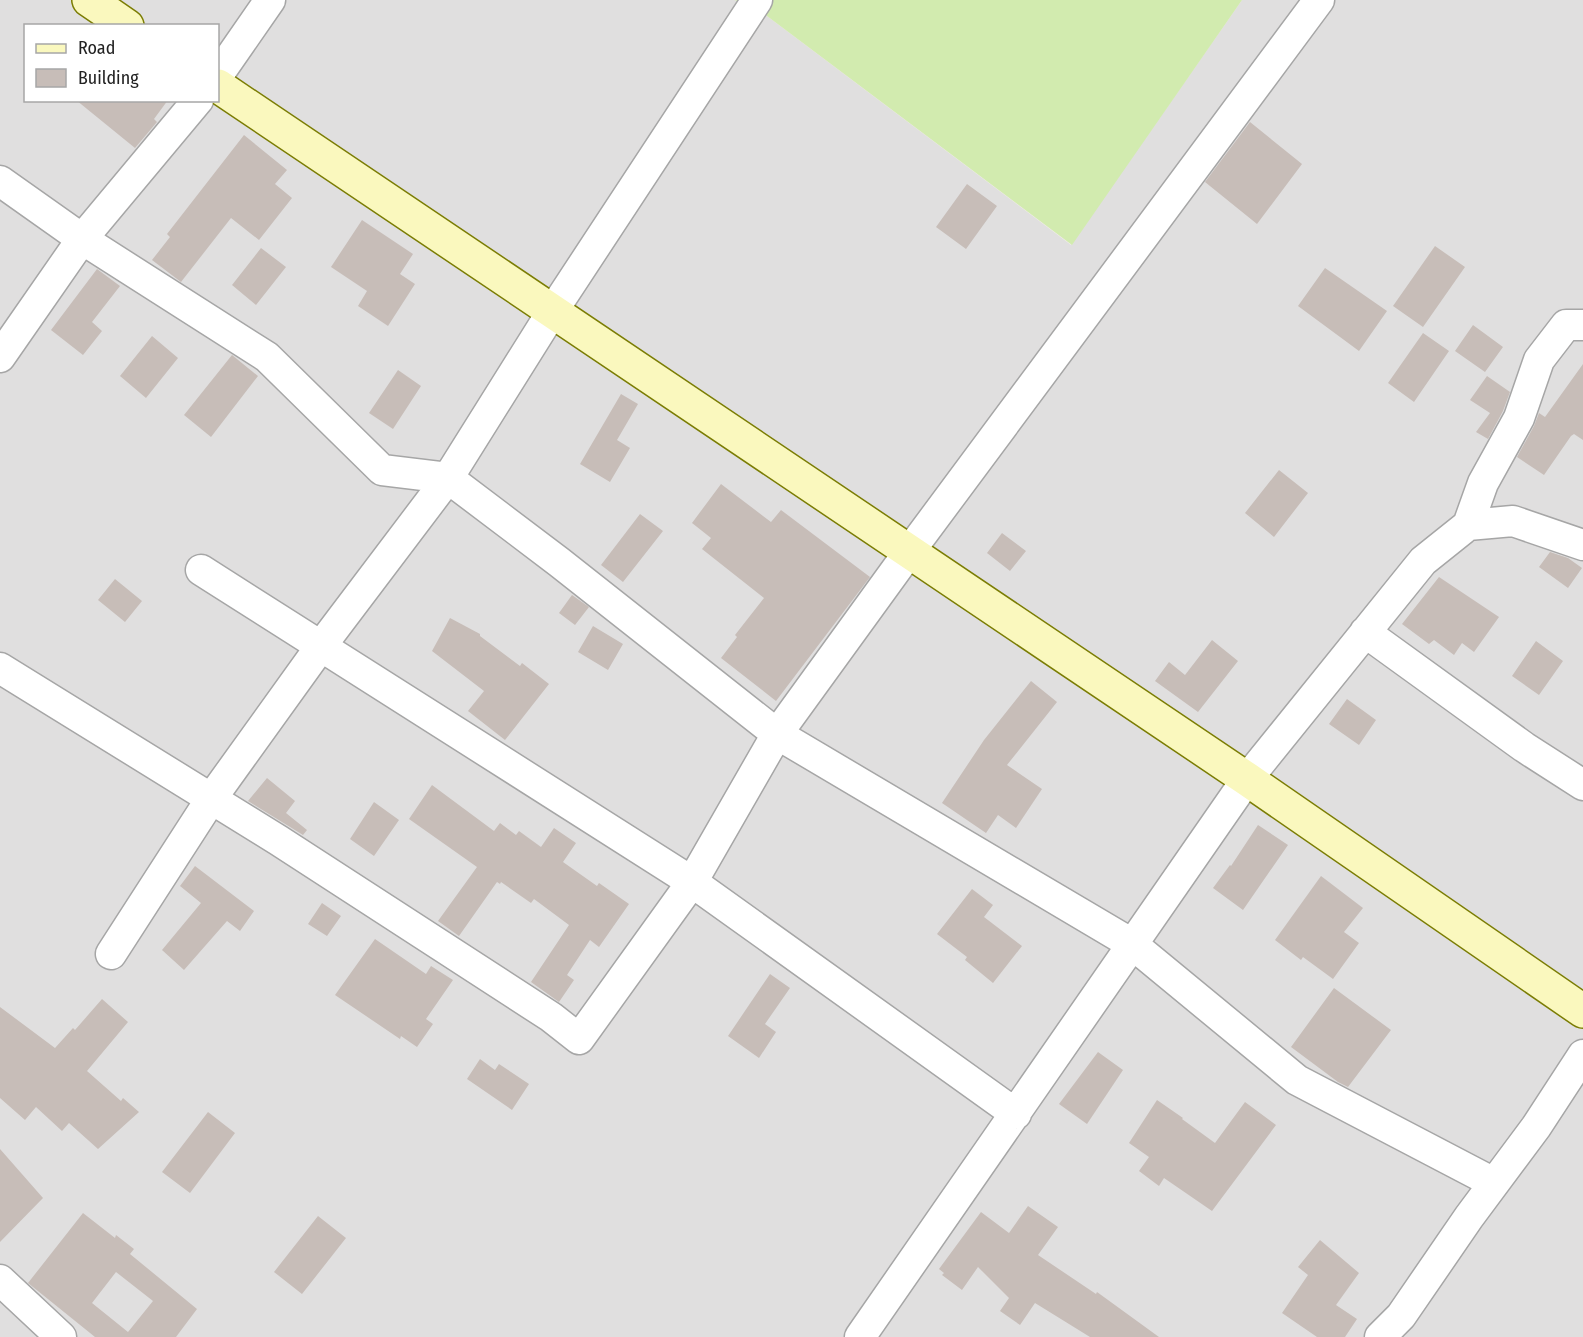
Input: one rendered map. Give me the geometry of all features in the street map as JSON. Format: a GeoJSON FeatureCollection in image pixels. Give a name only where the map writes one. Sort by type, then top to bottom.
{"type":"FeatureCollection","features":[{"type":"Feature","properties":{"kind":"street"},"geometry":{"type":"LineString","coordinates":[[89,0],[124,24]]}},
{"type":"Feature","properties":{"kind":"street"},"geometry":{"type":"LineString","coordinates":[[219,74],[270,0]]}},
{"type":"Feature","properties":{"kind":"street"},"geometry":{"type":"LineString","coordinates":[[111,954],[211,799],[321,646],[448,478],[552,312],[757,0]]}},
{"type":"Feature","properties":{"kind":"street"},"geometry":{"type":"LineString","coordinates":[[0,668],[211,799],[551,1017],[579,1039],[692,882],[777,734],[909,552],[1319,0]]}},
{"type":"Feature","properties":{"kind":"street"},"geometry":{"type":"LineString","coordinates":[[219,88],[1247,780],[1583,1011]]}},
{"type":"Feature","properties":{"kind":"street"},"geometry":{"type":"LineString","coordinates":[[0,357],[82,239],[196,102]]}},
{"type":"Feature","properties":{"kind":"street"},"geometry":{"type":"LineString","coordinates":[[0,181],[82,239],[267,357],[382,470],[448,478],[559,562],[777,734],[1132,944],[1297,1080],[1494,1183]]}},
{"type":"Feature","properties":{"kind":"street"},"geometry":{"type":"LineString","coordinates":[[860,1337],[877,1325],[1072,1029],[1247,780],[1423,561],[1468,525],[1483,483],[1519,418],[1539,360],[1566,325],[1583,325]]}},
{"type":"Feature","properties":{"kind":"street"},"geometry":{"type":"LineString","coordinates":[[1468,525],[1513,520],[1583,545]]}},
{"type":"Feature","properties":{"kind":"street"},"geometry":{"type":"LineString","coordinates":[[201,570],[692,882],[1016,1114]]}},
{"type":"Feature","properties":{"kind":"street"},"geometry":{"type":"LineString","coordinates":[[1365,632],[1524,747],[1583,785]]}},
{"type":"Feature","properties":{"kind":"street"},"geometry":{"type":"LineString","coordinates":[[1380,1337],[1401,1316],[1536,1127],[1583,1055]]}},
{"type":"Feature","properties":{"kind":"street"},"geometry":{"type":"LineString","coordinates":[[0,1280],[61,1337]]}},
{"type":"Feature","properties":{"kind":"shaded area"},"geometry":{"type":"Polygon","coordinates":[[[0,0],[734,0],[751,4],[1071,245],[1242,0],[1583,0],[1583,1337],[0,1337],[0,0]]]}},
{"type":"Feature","properties":{"kind":"green space"},"geometry":{"type":"Polygon","coordinates":[[[734,0],[1242,0],[1072,245],[751,4],[734,0]]]}},
{"type":"Feature","properties":{"kind":"building"},"geometry":{"type":"Polygon","coordinates":[[[78,102],[167,102],[154,119],[157,122],[135,148],[78,102]]]}},
{"type":"Feature","properties":{"kind":"building"},"geometry":{"type":"Polygon","coordinates":[[[1250,122],[1302,164],[1257,224],[1205,182],[1250,122]]]}},
{"type":"Feature","properties":{"kind":"building"},"geometry":{"type":"Polygon","coordinates":[[[244,135],[287,170],[275,184],[292,198],[259,240],[231,218],[181,282],[152,260],[170,237],[167,234],[244,135]]]}},
{"type":"Feature","properties":{"kind":"building"},"geometry":{"type":"Polygon","coordinates":[[[967,184],[997,206],[966,249],[936,227],[967,184]]]}},
{"type":"Feature","properties":{"kind":"building"},"geometry":{"type":"Polygon","coordinates":[[[362,220],[413,254],[400,274],[415,284],[388,326],[358,306],[367,291],[331,267],[362,220]]]}},
{"type":"Feature","properties":{"kind":"building"},"geometry":{"type":"Polygon","coordinates":[[[1435,246],[1465,267],[1423,327],[1393,306],[1435,246]]]}},
{"type":"Feature","properties":{"kind":"building"},"geometry":{"type":"Polygon","coordinates":[[[261,248],[286,267],[256,305],[232,285],[261,248]]]}},
{"type":"Feature","properties":{"kind":"building"},"geometry":{"type":"Polygon","coordinates":[[[1325,268],[1387,311],[1359,351],[1298,306],[1325,268]]]}},
{"type":"Feature","properties":{"kind":"building"},"geometry":{"type":"Polygon","coordinates":[[[97,269],[120,286],[92,322],[102,331],[83,355],[51,330],[97,269]]]}},
{"type":"Feature","properties":{"kind":"building"},"geometry":{"type":"Polygon","coordinates":[[[1473,325],[1503,347],[1485,372],[1455,351],[1473,325]]]}},
{"type":"Feature","properties":{"kind":"building"},"geometry":{"type":"Polygon","coordinates":[[[1423,333],[1449,351],[1414,402],[1388,383],[1423,333]]]}},
{"type":"Feature","properties":{"kind":"building"},"geometry":{"type":"Polygon","coordinates":[[[152,336],[178,358],[146,398],[120,376],[152,336]]]}},
{"type":"Feature","properties":{"kind":"building"},"geometry":{"type":"Polygon","coordinates":[[[232,355],[258,376],[211,437],[184,415],[232,355]]]}},
{"type":"Feature","properties":{"kind":"building"},"geometry":{"type":"Polygon","coordinates":[[[1583,364],[1583,440],[1574,434],[1571,436],[1544,475],[1517,457],[1539,413],[1545,417],[1583,364]]]}},
{"type":"Feature","properties":{"kind":"building"},"geometry":{"type":"Polygon","coordinates":[[[398,370],[421,386],[393,429],[369,413],[398,370]]]}},
{"type":"Feature","properties":{"kind":"building"},"geometry":{"type":"Polygon","coordinates":[[[1487,376],[1510,392],[1488,439],[1476,432],[1490,413],[1470,400],[1487,376]]]}},
{"type":"Feature","properties":{"kind":"building"},"geometry":{"type":"Polygon","coordinates":[[[621,394],[638,404],[617,440],[630,448],[610,482],[580,464],[621,394]]]}},
{"type":"Feature","properties":{"kind":"building"},"geometry":{"type":"Polygon","coordinates":[[[1279,470],[1308,493],[1274,537],[1245,513],[1279,470]]]}},
{"type":"Feature","properties":{"kind":"building"},"geometry":{"type":"Polygon","coordinates":[[[721,484],[771,522],[781,510],[870,577],[776,701],[721,658],[737,637],[735,635],[764,598],[702,549],[711,538],[692,523],[721,484]]]}},
{"type":"Feature","properties":{"kind":"building"},"geometry":{"type":"Polygon","coordinates":[[[640,514],[663,531],[623,582],[601,565],[640,514]]]}},
{"type":"Feature","properties":{"kind":"building"},"geometry":{"type":"Polygon","coordinates":[[[1002,533],[1026,551],[1010,571],[987,553],[1002,533]]]}},
{"type":"Feature","properties":{"kind":"building"},"geometry":{"type":"Polygon","coordinates":[[[1550,552],[1568,558],[1582,568],[1568,588],[1539,567],[1550,552]]]}},
{"type":"Feature","properties":{"kind":"building"},"geometry":{"type":"Polygon","coordinates":[[[1439,577],[1499,617],[1474,652],[1462,643],[1454,655],[1434,640],[1429,644],[1402,624],[1439,577]]]}},
{"type":"Feature","properties":{"kind":"building"},"geometry":{"type":"Polygon","coordinates":[[[115,579],[142,601],[125,622],[98,600],[115,579]]]}},
{"type":"Feature","properties":{"kind":"building"},"geometry":{"type":"Polygon","coordinates":[[[572,595],[589,607],[575,625],[559,613],[572,595]]]}},
{"type":"Feature","properties":{"kind":"building"},"geometry":{"type":"Polygon","coordinates":[[[450,618],[480,634],[520,666],[522,663],[549,684],[505,740],[468,711],[484,691],[432,651],[450,618]]]}},
{"type":"Feature","properties":{"kind":"building"},"geometry":{"type":"Polygon","coordinates":[[[593,626],[623,644],[608,670],[578,652],[593,626]]]}},
{"type":"Feature","properties":{"kind":"building"},"geometry":{"type":"Polygon","coordinates":[[[1212,640],[1238,661],[1198,712],[1155,681],[1169,662],[1185,675],[1212,640]]]}},
{"type":"Feature","properties":{"kind":"building"},"geometry":{"type":"Polygon","coordinates":[[[1536,641],[1563,661],[1539,695],[1512,676],[1536,641]]]}},
{"type":"Feature","properties":{"kind":"building"},"geometry":{"type":"Polygon","coordinates":[[[1031,681],[1057,702],[1007,765],[1042,789],[1016,828],[998,815],[986,833],[942,803],[984,740],[1031,681]]]}},
{"type":"Feature","properties":{"kind":"building"},"geometry":{"type":"Polygon","coordinates":[[[1347,699],[1376,720],[1359,745],[1329,724],[1347,699]]]}},
{"type":"Feature","properties":{"kind":"building"},"geometry":{"type":"Polygon","coordinates":[[[267,778],[295,801],[286,813],[307,830],[303,835],[248,801],[267,778]]]}},
{"type":"Feature","properties":{"kind":"building"},"geometry":{"type":"Polygon","coordinates":[[[432,785],[494,831],[500,823],[516,835],[519,831],[541,847],[554,828],[576,843],[563,862],[597,886],[599,883],[629,904],[599,947],[590,940],[567,975],[574,980],[559,1002],[531,982],[569,925],[534,899],[531,903],[501,882],[500,884],[497,882],[459,936],[438,921],[477,867],[409,819],[432,785]]]}},
{"type":"Feature","properties":{"kind":"building"},"geometry":{"type":"Polygon","coordinates":[[[374,802],[399,820],[374,856],[350,839],[374,802]]]}},
{"type":"Feature","properties":{"kind":"building"},"geometry":{"type":"Polygon","coordinates":[[[1258,825],[1288,845],[1243,910],[1213,888],[1231,866],[1258,825]]]}},
{"type":"Feature","properties":{"kind":"building"},"geometry":{"type":"Polygon","coordinates":[[[195,866],[254,911],[240,931],[227,921],[184,970],[162,950],[201,903],[180,886],[195,866]]]}},
{"type":"Feature","properties":{"kind":"building"},"geometry":{"type":"Polygon","coordinates":[[[1321,876],[1363,908],[1344,932],[1359,943],[1333,979],[1303,957],[1301,960],[1275,940],[1321,876]]]}},
{"type":"Feature","properties":{"kind":"building"},"geometry":{"type":"Polygon","coordinates":[[[972,889],[993,905],[984,917],[1022,946],[993,983],[965,960],[967,957],[937,934],[972,889]]]}},
{"type":"Feature","properties":{"kind":"building"},"geometry":{"type":"Polygon","coordinates":[[[322,903],[341,916],[327,936],[308,924],[322,903]]]}},
{"type":"Feature","properties":{"kind":"building"},"geometry":{"type":"Polygon","coordinates":[[[375,939],[426,974],[431,966],[453,980],[426,1019],[433,1024],[417,1047],[401,1036],[400,1039],[335,995],[375,939]]]}},
{"type":"Feature","properties":{"kind":"building"},"geometry":{"type":"Polygon","coordinates":[[[770,974],[790,988],[765,1024],[776,1032],[759,1058],[728,1036],[770,974]]]}},
{"type":"Feature","properties":{"kind":"building"},"geometry":{"type":"Polygon","coordinates":[[[1334,988],[1391,1030],[1348,1087],[1291,1047],[1334,988]]]}},
{"type":"Feature","properties":{"kind":"building"},"geometry":{"type":"Polygon","coordinates":[[[102,999],[128,1022],[87,1071],[121,1101],[123,1098],[139,1112],[98,1149],[69,1123],[62,1131],[36,1107],[25,1120],[0,1098],[0,1007],[55,1048],[73,1028],[75,1030],[102,999]]]}},
{"type":"Feature","properties":{"kind":"building"},"geometry":{"type":"Polygon","coordinates":[[[1098,1052],[1123,1070],[1087,1124],[1059,1104],[1098,1052]]]}},
{"type":"Feature","properties":{"kind":"building"},"geometry":{"type":"Polygon","coordinates":[[[480,1059],[495,1070],[499,1064],[529,1084],[512,1110],[467,1079],[480,1059]]]}},
{"type":"Feature","properties":{"kind":"building"},"geometry":{"type":"Polygon","coordinates":[[[1157,1100],[1215,1143],[1245,1102],[1276,1125],[1212,1211],[1164,1178],[1159,1186],[1139,1171],[1149,1157],[1129,1143],[1157,1100]]]}},
{"type":"Feature","properties":{"kind":"building"},"geometry":{"type":"Polygon","coordinates":[[[208,1112],[235,1133],[190,1193],[162,1172],[208,1112]]]}},
{"type":"Feature","properties":{"kind":"building"},"geometry":{"type":"Polygon","coordinates":[[[0,1149],[43,1198],[0,1242],[0,1149]]]}},
{"type":"Feature","properties":{"kind":"building"},"geometry":{"type":"Polygon","coordinates":[[[1028,1206],[1058,1227],[1038,1255],[1096,1294],[1097,1292],[1159,1337],[1090,1337],[1035,1303],[1020,1325],[1000,1311],[1009,1298],[978,1267],[962,1290],[942,1275],[944,1273],[939,1269],[981,1212],[1009,1233],[1028,1206]]]}},
{"type":"Feature","properties":{"kind":"building"},"geometry":{"type":"Polygon","coordinates":[[[83,1213],[115,1238],[116,1235],[134,1249],[130,1254],[197,1309],[176,1337],[95,1337],[28,1283],[83,1213]],[[116,1272],[92,1303],[128,1332],[153,1301],[116,1272]]]}},
{"type":"Feature","properties":{"kind":"building"},"geometry":{"type":"Polygon","coordinates":[[[318,1216],[346,1238],[302,1294],[274,1272],[318,1216]]]}},
{"type":"Feature","properties":{"kind":"building"},"geometry":{"type":"Polygon","coordinates":[[[1320,1240],[1359,1273],[1336,1305],[1357,1319],[1345,1337],[1317,1337],[1282,1313],[1308,1275],[1298,1267],[1320,1240]]]}}]}
